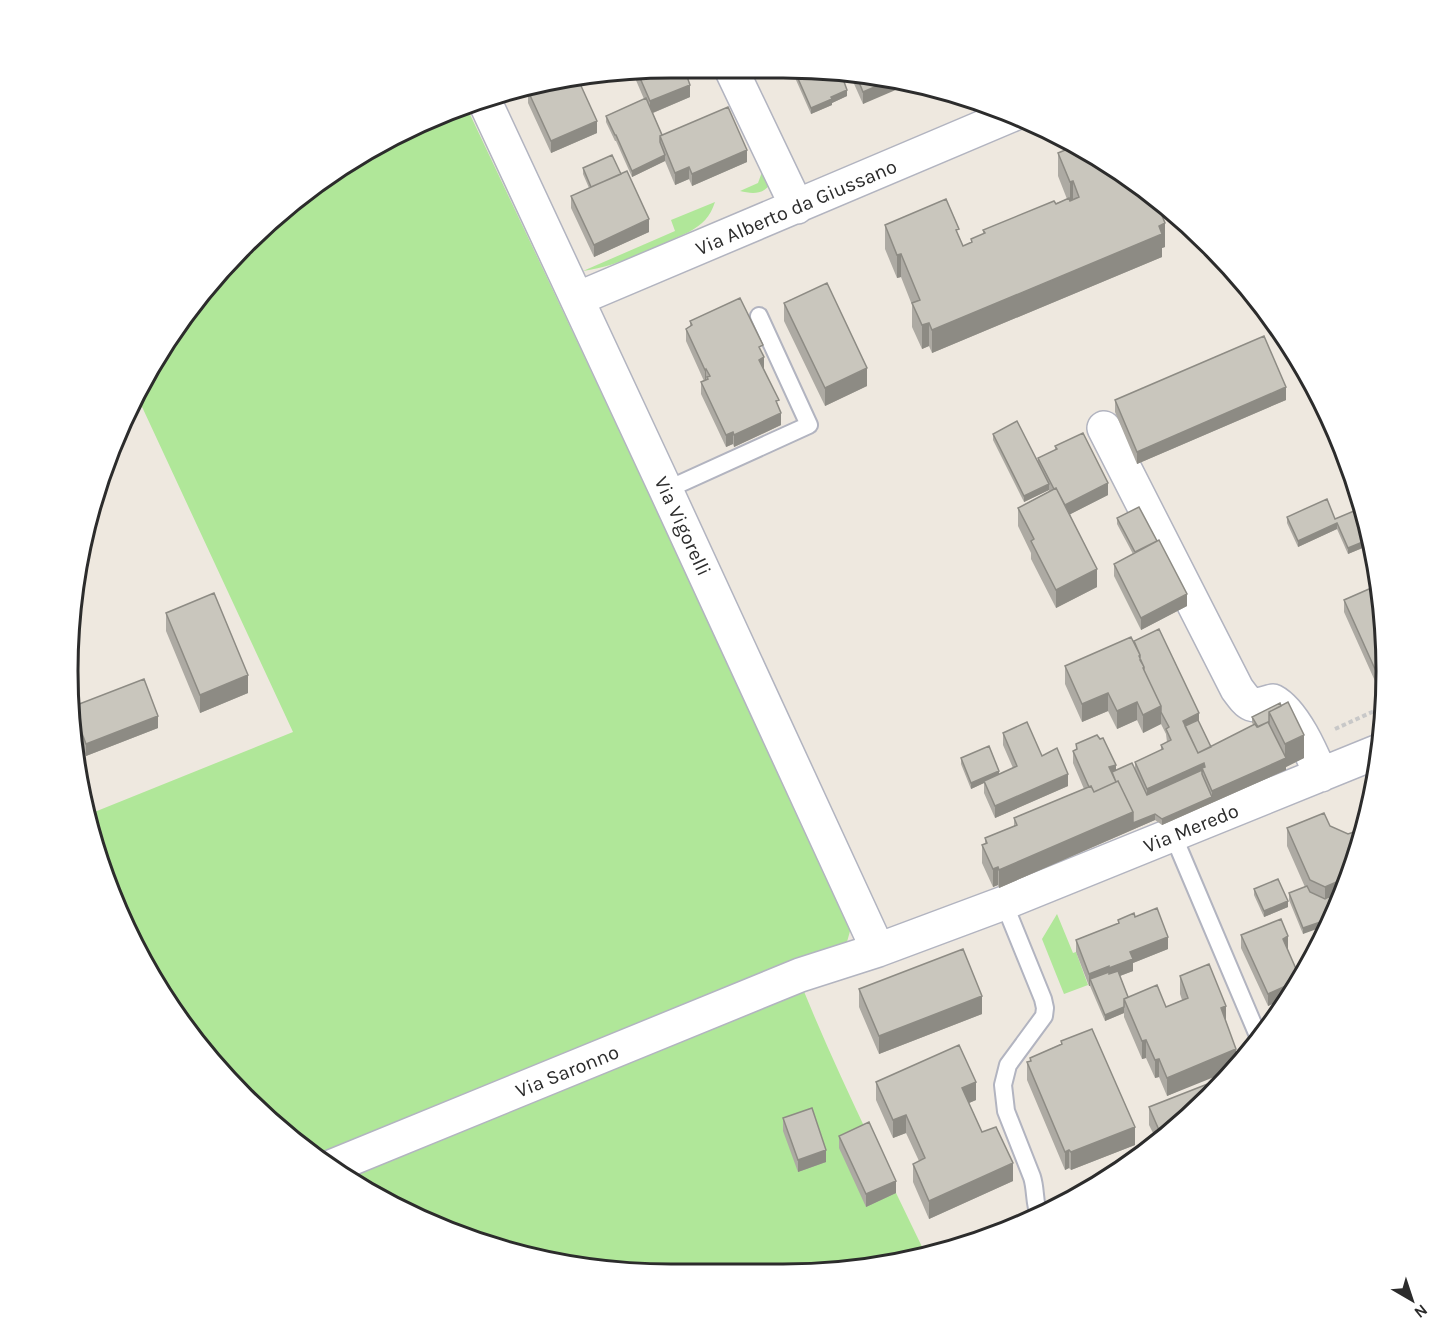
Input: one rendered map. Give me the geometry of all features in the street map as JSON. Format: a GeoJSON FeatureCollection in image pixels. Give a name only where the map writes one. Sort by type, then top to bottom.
{"type":"FeatureCollection","features":[{"type":"Feature","properties":{"kind":"street"},"geometry":{"type":"LineString","coordinates":[[735,78],[797,207]]}},
{"type":"Feature","properties":{"kind":"street","name":"Via Vigorelli"},"geometry":{"type":"LineString","coordinates":[[487,107],[878,950]]}},
{"type":"Feature","properties":{"kind":"street","name":"Via Alberto da Giussano"},"geometry":{"type":"LineString","coordinates":[[577,299],[797,207],[991,116]]}},
{"type":"Feature","properties":{"kind":"street"},"geometry":{"type":"LineString","coordinates":[[1104,428],[1237,689],[1247,703],[1256,706],[1273,701],[1286,711],[1306,742],[1321,775]]}},
{"type":"Feature","properties":{"kind":"street","name":"Via Meredo"},"geometry":{"type":"LineString","coordinates":[[800,975],[878,950],[1004,903],[1370,757]]}},
{"type":"Feature","properties":{"kind":"street","name":"Via Saronno"},"geometry":{"type":"LineString","coordinates":[[341,1163],[800,975]]}},
{"type":"Feature","properties":{"kind":"lane"},"geometry":{"type":"LineString","coordinates":[[666,490],[809,425],[759,316]]}},
{"type":"Feature","properties":{"kind":"lane"},"geometry":{"type":"LineString","coordinates":[[1173,835],[1255,1029]]}},
{"type":"Feature","properties":{"kind":"lane"},"geometry":{"type":"LineString","coordinates":[[1004,903],[1046,1008],[1044,1016],[1008,1065],[1003,1085],[1006,1111],[1034,1183],[1037,1207]]}},
{"type":"Feature","properties":{"kind":"path"},"geometry":{"type":"LineString","coordinates":[[1306,742],[1375,711]]}},
{"type":"Feature","properties":{"kind":"green space"},"geometry":{"type":"Polygon","coordinates":[[[730,92],[771,182],[762,191],[754,193],[740,191],[758,183],[762,172],[725,94],[730,92]]]}},
{"type":"Feature","properties":{"kind":"green space"},"geometry":{"type":"Polygon","coordinates":[[[469,113],[852,924],[845,949],[795,969],[841,1077],[922,1247],[860,1259],[783,1264],[632,1263],[555,1253],[480,1233],[409,1203],[374,1185],[342,1164],[280,1117],[225,1062],[201,1032],[157,968],[123,898],[109,862],[95,812],[293,732],[141,405],[157,374],[201,310],[225,280],[280,225],[310,201],[374,157],[469,113]]]}},
{"type":"Feature","properties":{"kind":"green space"},"geometry":{"type":"Polygon","coordinates":[[[715,202],[705,220],[689,232],[624,260],[583,271],[675,231],[671,220],[715,202]]]}},
{"type":"Feature","properties":{"kind":"green space"},"geometry":{"type":"Polygon","coordinates":[[[1057,914],[1073,953],[1076,952],[1088,985],[1064,994],[1042,939],[1057,914]]]}},
{"type":"Feature","properties":{"kind":"building"},"geometry":{"type":"Polygon","coordinates":[[[688,78],[690,85],[650,101],[640,79],[688,78]]]}},
{"type":"Feature","properties":{"kind":"building"},"geometry":{"type":"Polygon","coordinates":[[[798,78],[844,81],[847,90],[811,108],[798,78]]]}},
{"type":"Feature","properties":{"kind":"building"},"geometry":{"type":"Polygon","coordinates":[[[859,83],[878,86],[863,92],[859,83]]]}},
{"type":"Feature","properties":{"kind":"building"},"geometry":{"type":"Polygon","coordinates":[[[581,85],[597,121],[551,141],[530,95],[581,85]]]}},
{"type":"Feature","properties":{"kind":"building"},"geometry":{"type":"Polygon","coordinates":[[[646,98],[662,135],[660,142],[665,155],[632,171],[606,116],[646,98]]]}},
{"type":"Feature","properties":{"kind":"building"},"geometry":{"type":"Polygon","coordinates":[[[728,107],[747,150],[692,174],[689,167],[675,173],[660,136],[728,107]]]}},
{"type":"Feature","properties":{"kind":"building"},"geometry":{"type":"Polygon","coordinates":[[[1066,150],[1080,157],[1144,201],[1162,215],[1165,223],[1159,226],[1162,234],[932,330],[929,323],[922,325],[912,303],[920,300],[901,254],[897,255],[885,225],[946,199],[959,229],[956,230],[963,246],[972,242],[971,239],[985,233],[983,230],[1054,201],[1056,204],[1069,198],[1070,201],[1079,197],[1058,153],[1066,150]]]}},
{"type":"Feature","properties":{"kind":"building"},"geometry":{"type":"Polygon","coordinates":[[[612,155],[621,174],[591,187],[583,168],[612,155]]]}},
{"type":"Feature","properties":{"kind":"building"},"geometry":{"type":"Polygon","coordinates":[[[627,171],[649,219],[594,245],[571,196],[627,171]]]}},
{"type":"Feature","properties":{"kind":"building"},"geometry":{"type":"Polygon","coordinates":[[[827,283],[867,368],[825,388],[784,303],[827,283]]]}},
{"type":"Feature","properties":{"kind":"building"},"geometry":{"type":"Polygon","coordinates":[[[740,298],[763,345],[759,347],[764,357],[759,360],[779,400],[776,401],[781,413],[734,435],[733,432],[726,435],[701,382],[710,376],[686,329],[692,325],[690,321],[740,298]]]}},
{"type":"Feature","properties":{"kind":"building"},"geometry":{"type":"Polygon","coordinates":[[[1264,336],[1286,387],[1137,452],[1115,400],[1264,336]]]}},
{"type":"Feature","properties":{"kind":"building"},"geometry":{"type":"Polygon","coordinates":[[[1017,421],[1049,484],[1024,496],[993,434],[1017,421]]]}},
{"type":"Feature","properties":{"kind":"building"},"geometry":{"type":"Polygon","coordinates":[[[1083,433],[1108,483],[1065,505],[1038,458],[1057,449],[1055,446],[1083,433]]]}},
{"type":"Feature","properties":{"kind":"building"},"geometry":{"type":"Polygon","coordinates":[[[1056,488],[1097,569],[1056,590],[1031,541],[1034,539],[1018,508],[1056,488]]]}},
{"type":"Feature","properties":{"kind":"building"},"geometry":{"type":"Polygon","coordinates":[[[1327,499],[1335,519],[1354,511],[1362,542],[1348,548],[1337,523],[1298,541],[1287,517],[1327,499]]]}},
{"type":"Feature","properties":{"kind":"building"},"geometry":{"type":"Polygon","coordinates":[[[1139,507],[1157,541],[1135,552],[1117,518],[1139,507]]]}},
{"type":"Feature","properties":{"kind":"building"},"geometry":{"type":"Polygon","coordinates":[[[1159,540],[1187,594],[1141,618],[1114,564],[1159,540]]]}},
{"type":"Feature","properties":{"kind":"building"},"geometry":{"type":"Polygon","coordinates":[[[1369,589],[1371,592],[1376,671],[1344,600],[1369,589]]]}},
{"type":"Feature","properties":{"kind":"building"},"geometry":{"type":"Polygon","coordinates":[[[214,593],[248,675],[200,695],[166,613],[214,593]]]}},
{"type":"Feature","properties":{"kind":"building"},"geometry":{"type":"Polygon","coordinates":[[[1159,629],[1199,713],[1183,721],[1198,753],[1255,724],[1257,727],[1268,722],[1286,758],[1212,791],[1202,768],[1205,767],[1204,763],[1147,789],[1135,762],[1163,749],[1161,745],[1171,740],[1166,729],[1169,727],[1134,641],[1159,629]]]}},
{"type":"Feature","properties":{"kind":"building"},"geometry":{"type":"Polygon","coordinates":[[[1131,637],[1161,706],[1143,715],[1137,702],[1117,711],[1108,693],[1082,704],[1065,666],[1131,637]]]}},
{"type":"Feature","properties":{"kind":"building"},"geometry":{"type":"Polygon","coordinates":[[[144,679],[158,716],[86,744],[81,731],[79,704],[144,679]]]}},
{"type":"Feature","properties":{"kind":"building"},"geometry":{"type":"Polygon","coordinates":[[[1288,702],[1304,735],[1285,744],[1269,712],[1288,702]]]}},
{"type":"Feature","properties":{"kind":"building"},"geometry":{"type":"Polygon","coordinates":[[[1280,703],[1281,706],[1269,712],[1269,723],[1258,727],[1252,717],[1280,703]]]}},
{"type":"Feature","properties":{"kind":"building"},"geometry":{"type":"Polygon","coordinates":[[[1198,720],[1211,747],[1198,753],[1185,726],[1198,720]]]}},
{"type":"Feature","properties":{"kind":"building"},"geometry":{"type":"Polygon","coordinates":[[[1027,722],[1042,756],[1057,748],[1068,774],[995,806],[984,781],[1017,766],[1003,733],[1027,722]]]}},
{"type":"Feature","properties":{"kind":"building"},"geometry":{"type":"Polygon","coordinates":[[[1097,735],[1100,739],[1103,738],[1116,765],[1109,767],[1116,782],[1094,792],[1091,786],[1089,787],[1073,751],[1077,749],[1076,744],[1097,735]]]}},
{"type":"Feature","properties":{"kind":"building"},"geometry":{"type":"Polygon","coordinates":[[[989,746],[999,771],[971,783],[961,758],[989,746]]]}},
{"type":"Feature","properties":{"kind":"building"},"geometry":{"type":"Polygon","coordinates":[[[1132,763],[1147,795],[1202,770],[1212,797],[1162,819],[1155,814],[1133,823],[1133,812],[1112,772],[1132,763]]]}},
{"type":"Feature","properties":{"kind":"building"},"geometry":{"type":"Polygon","coordinates":[[[1118,781],[1133,812],[999,870],[998,867],[993,869],[982,845],[987,843],[985,838],[1017,825],[1014,818],[1091,786],[1094,792],[1118,781]]]}},
{"type":"Feature","properties":{"kind":"building"},"geometry":{"type":"Polygon","coordinates":[[[1324,813],[1330,826],[1348,834],[1354,832],[1337,882],[1325,887],[1310,880],[1287,828],[1324,813]]]}},
{"type":"Feature","properties":{"kind":"building"},"geometry":{"type":"Polygon","coordinates":[[[1278,879],[1288,901],[1264,911],[1254,889],[1278,879]]]}},
{"type":"Feature","properties":{"kind":"building"},"geometry":{"type":"Polygon","coordinates":[[[1307,886],[1310,892],[1325,899],[1330,896],[1320,922],[1303,928],[1289,893],[1307,886]]]}},
{"type":"Feature","properties":{"kind":"building"},"geometry":{"type":"Polygon","coordinates":[[[1157,908],[1168,937],[1130,952],[1133,959],[1089,974],[1076,940],[1119,923],[1118,920],[1134,913],[1135,917],[1157,908]]]}},
{"type":"Feature","properties":{"kind":"building"},"geometry":{"type":"Polygon","coordinates":[[[1281,919],[1288,936],[1283,939],[1296,969],[1285,986],[1268,994],[1241,935],[1281,919]]]}},
{"type":"Feature","properties":{"kind":"building"},"geometry":{"type":"Polygon","coordinates":[[[963,949],[982,996],[879,1036],[859,989],[963,949]]]}},
{"type":"Feature","properties":{"kind":"building"},"geometry":{"type":"Polygon","coordinates":[[[1209,964],[1226,1006],[1221,1008],[1236,1049],[1167,1078],[1159,1059],[1155,1060],[1146,1040],[1142,1041],[1124,999],[1157,985],[1166,1007],[1188,998],[1180,976],[1209,964]]]}},
{"type":"Feature","properties":{"kind":"building"},"geometry":{"type":"Polygon","coordinates":[[[1118,971],[1128,997],[1124,999],[1124,1007],[1105,1015],[1090,979],[1118,971]]]}},
{"type":"Feature","properties":{"kind":"building"},"geometry":{"type":"Polygon","coordinates":[[[1092,1029],[1135,1127],[1071,1152],[1069,1150],[1065,1152],[1027,1062],[1031,1061],[1030,1058],[1062,1044],[1061,1041],[1092,1029]]]}},
{"type":"Feature","properties":{"kind":"building"},"geometry":{"type":"Polygon","coordinates":[[[959,1045],[976,1082],[962,1088],[982,1132],[996,1127],[1013,1163],[929,1201],[913,1164],[925,1158],[906,1115],[893,1120],[876,1082],[959,1045]]]}},
{"type":"Feature","properties":{"kind":"building"},"geometry":{"type":"Polygon","coordinates":[[[1208,1084],[1159,1129],[1149,1107],[1208,1084]]]}},
{"type":"Feature","properties":{"kind":"building"},"geometry":{"type":"Polygon","coordinates":[[[812,1108],[826,1150],[798,1160],[783,1118],[812,1108]]]}},
{"type":"Feature","properties":{"kind":"building"},"geometry":{"type":"Polygon","coordinates":[[[869,1122],[896,1181],[866,1194],[839,1136],[869,1122]]]}}]}
